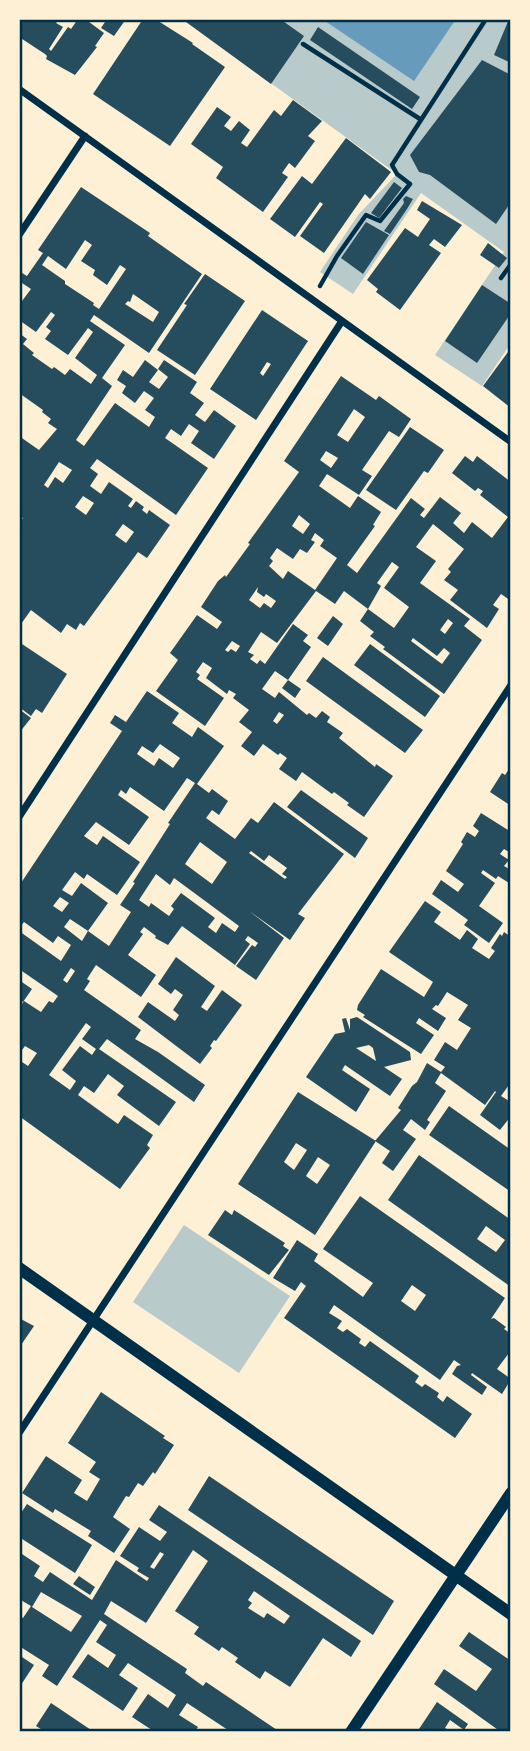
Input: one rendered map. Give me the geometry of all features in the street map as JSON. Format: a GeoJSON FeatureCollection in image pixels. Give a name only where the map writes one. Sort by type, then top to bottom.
{"type":"FeatureCollection","features":[{"type":"Feature","properties":{"kind":"street"},"geometry":{"type":"LineString","coordinates":[[19,89],[511,442]]}},
{"type":"Feature","properties":{"kind":"street"},"geometry":{"type":"LineString","coordinates":[[19,235],[85,136]]}},
{"type":"Feature","properties":{"kind":"street"},"geometry":{"type":"LineString","coordinates":[[19,817],[342,321]]}},
{"type":"Feature","properties":{"kind":"street"},"geometry":{"type":"LineString","coordinates":[[19,1433],[511,685]]}},
{"type":"Feature","properties":{"kind":"street"},"geometry":{"type":"LineString","coordinates":[[19,1268],[511,1614]]}},
{"type":"Feature","properties":{"kind":"street"},"geometry":{"type":"LineString","coordinates":[[351,1732],[511,1493]]}},
{"type":"Feature","properties":{"kind":"path"},"geometry":{"type":"LineString","coordinates":[[311,299],[366,215],[380,221],[410,184],[397,174],[392,165],[486,19]]}},
{"type":"Feature","properties":{"kind":"path"},"geometry":{"type":"LineString","coordinates":[[303,44],[420,119]]}},
{"type":"Feature","properties":{"kind":"path"},"geometry":{"type":"LineString","coordinates":[[501,278],[511,264]]}},
{"type":"Feature","properties":{"kind":"shaded area"},"geometry":{"type":"Polygon","coordinates":[[[182,19],[511,19],[511,343],[482,386],[435,355],[504,252],[421,193],[353,294],[320,272],[358,215],[397,174],[182,19]]]}},
{"type":"Feature","properties":{"kind":"shaded area"},"geometry":{"type":"Polygon","coordinates":[[[184,1225],[290,1296],[239,1373],[133,1302],[184,1225]]]}},
{"type":"Feature","properties":{"kind":"water"},"geometry":{"type":"Polygon","coordinates":[[[322,19],[456,19],[414,81],[322,19]]]}},
{"type":"Feature","properties":{"kind":"building"},"geometry":{"type":"Polygon","coordinates":[[[19,19],[59,19],[56,23],[63,27],[49,49],[51,51],[68,27],[71,29],[78,19],[85,19],[104,33],[95,46],[97,47],[75,75],[46,59],[45,54],[19,37],[19,19]]]}},
{"type":"Feature","properties":{"kind":"building"},"geometry":{"type":"Polygon","coordinates":[[[107,19],[126,19],[114,36],[101,28],[107,19]]]}},
{"type":"Feature","properties":{"kind":"building"},"geometry":{"type":"Polygon","coordinates":[[[143,19],[155,19],[225,67],[170,146],[93,94],[143,19]]]}},
{"type":"Feature","properties":{"kind":"building"},"geometry":{"type":"Polygon","coordinates":[[[182,19],[280,19],[304,36],[271,84],[182,19]]]}},
{"type":"Feature","properties":{"kind":"building"},"geometry":{"type":"Polygon","coordinates":[[[511,19],[511,63],[494,55],[511,19]]]}},
{"type":"Feature","properties":{"kind":"building"},"geometry":{"type":"Polygon","coordinates":[[[318,27],[420,97],[412,109],[310,40],[318,27]]]}},
{"type":"Feature","properties":{"kind":"building"},"geometry":{"type":"Polygon","coordinates":[[[482,60],[511,75],[511,202],[496,224],[430,175],[419,172],[410,155],[482,60]]]}},
{"type":"Feature","properties":{"kind":"building"},"geometry":{"type":"Polygon","coordinates":[[[293,100],[322,121],[308,136],[315,141],[295,168],[289,163],[282,173],[288,177],[263,212],[216,178],[223,167],[191,144],[217,107],[231,117],[224,126],[231,131],[239,121],[250,130],[241,143],[247,147],[274,110],[281,116],[293,100]]]}},
{"type":"Feature","properties":{"kind":"building"},"geometry":{"type":"Polygon","coordinates":[[[346,138],[391,172],[370,199],[365,194],[324,253],[300,236],[323,204],[320,202],[295,237],[270,219],[302,176],[312,184],[346,138]]]}},
{"type":"Feature","properties":{"kind":"building"},"geometry":{"type":"Polygon","coordinates":[[[394,182],[402,188],[379,218],[371,213],[394,182]]]}},
{"type":"Feature","properties":{"kind":"building"},"geometry":{"type":"Polygon","coordinates":[[[81,187],[150,233],[148,236],[202,274],[149,353],[94,315],[90,321],[125,345],[102,378],[112,386],[76,440],[84,446],[115,403],[149,427],[155,417],[145,410],[154,398],[144,391],[135,403],[122,393],[126,386],[117,380],[123,370],[133,377],[145,360],[158,370],[149,382],[159,389],[168,377],[158,369],[164,360],[197,382],[190,393],[204,403],[195,415],[205,422],[214,410],[236,426],[214,459],[191,443],[199,431],[189,424],[181,436],[171,429],[165,438],[208,468],[176,515],[97,459],[90,468],[98,474],[90,486],[101,494],[109,482],[133,499],[128,506],[131,508],[136,501],[144,507],[142,510],[147,514],[149,510],[170,525],[147,558],[138,552],[84,626],[80,623],[76,630],[67,624],[61,633],[31,610],[21,624],[19,622],[19,523],[23,518],[19,516],[19,436],[39,450],[57,429],[48,423],[51,419],[43,410],[19,393],[19,333],[27,339],[23,344],[34,353],[32,355],[52,369],[54,367],[65,375],[70,369],[91,384],[97,375],[75,358],[93,332],[88,328],[68,355],[45,339],[51,331],[46,327],[55,315],[51,312],[36,332],[19,320],[19,305],[31,289],[19,281],[19,276],[22,273],[27,276],[43,253],[38,250],[81,187]],[[85,240],[66,269],[48,256],[42,265],[99,309],[126,269],[120,265],[107,285],[93,275],[95,270],[81,261],[92,245],[85,240]],[[133,294],[130,302],[125,304],[153,322],[159,312],[133,294]],[[59,462],[44,485],[48,488],[55,477],[63,483],[72,470],[59,462]],[[83,496],[75,507],[86,515],[94,503],[83,496]],[[123,524],[115,535],[126,543],[134,532],[123,524]]]}},
{"type":"Feature","properties":{"kind":"building"},"geometry":{"type":"Polygon","coordinates":[[[406,196],[413,199],[407,209],[390,234],[384,231],[404,203],[406,196]]]}},
{"type":"Feature","properties":{"kind":"building"},"geometry":{"type":"Polygon","coordinates":[[[422,201],[462,225],[445,247],[434,239],[429,245],[441,253],[400,310],[376,292],[378,289],[367,280],[405,228],[418,237],[430,219],[417,210],[422,201]]]}},
{"type":"Feature","properties":{"kind":"building"},"geometry":{"type":"Polygon","coordinates":[[[366,222],[389,235],[363,274],[341,258],[366,222]]]}},
{"type":"Feature","properties":{"kind":"building"},"geometry":{"type":"Polygon","coordinates":[[[488,243],[507,258],[499,268],[480,255],[488,243]]]}},
{"type":"Feature","properties":{"kind":"building"},"geometry":{"type":"Polygon","coordinates":[[[205,274],[245,301],[195,375],[157,350],[205,274]]]}},
{"type":"Feature","properties":{"kind":"building"},"geometry":{"type":"Polygon","coordinates":[[[482,285],[511,304],[511,313],[477,363],[445,341],[482,285]]]}},
{"type":"Feature","properties":{"kind":"building"},"geometry":{"type":"Polygon","coordinates":[[[262,310],[308,341],[256,420],[210,389],[262,310]],[[267,362],[260,373],[263,376],[271,364],[267,362]]]}},
{"type":"Feature","properties":{"kind":"building"},"geometry":{"type":"Polygon","coordinates":[[[511,348],[509,380],[511,408],[483,386],[511,348]]]}},
{"type":"Feature","properties":{"kind":"building"},"geometry":{"type":"Polygon","coordinates":[[[341,376],[376,400],[379,396],[411,419],[399,437],[389,431],[362,470],[372,476],[359,495],[327,474],[319,486],[350,508],[358,496],[381,512],[373,525],[375,526],[347,565],[357,573],[411,498],[425,509],[420,515],[424,518],[440,497],[461,513],[453,523],[464,533],[472,522],[492,538],[508,517],[480,495],[483,491],[478,488],[475,491],[452,473],[465,456],[473,462],[477,456],[511,482],[511,601],[501,594],[493,605],[499,609],[487,628],[450,600],[458,590],[444,580],[451,572],[448,569],[464,549],[433,524],[416,547],[436,561],[420,583],[470,619],[464,626],[482,640],[444,694],[383,649],[385,647],[370,636],[374,632],[360,621],[368,609],[344,591],[335,604],[316,591],[277,643],[261,632],[248,652],[254,655],[250,659],[257,664],[260,660],[265,664],[293,624],[308,635],[303,641],[311,647],[288,680],[275,671],[262,689],[275,698],[279,692],[307,715],[309,713],[316,718],[322,711],[330,717],[327,722],[343,733],[339,738],[375,767],[376,764],[393,776],[364,817],[334,792],[332,794],[302,772],[296,781],[279,769],[287,758],[280,753],[278,755],[263,744],[254,756],[241,746],[252,732],[239,722],[249,710],[233,698],[236,694],[229,690],[227,694],[206,678],[212,668],[203,662],[196,672],[200,675],[197,679],[224,698],[205,726],[156,691],[178,660],[170,653],[197,615],[217,629],[222,622],[201,607],[218,581],[225,575],[226,577],[250,544],[248,543],[299,472],[284,461],[341,376]],[[354,409],[337,435],[348,442],[365,417],[354,409]],[[326,451],[320,460],[331,468],[338,458],[326,451]],[[299,515],[292,526],[303,534],[310,524],[299,515]],[[315,533],[311,540],[315,542],[307,553],[300,549],[293,559],[277,548],[270,558],[273,561],[269,566],[283,579],[288,571],[315,590],[337,558],[320,546],[324,540],[315,533]],[[392,562],[377,583],[381,586],[368,609],[394,628],[409,607],[384,588],[399,567],[392,562]],[[258,587],[249,600],[260,608],[264,603],[271,608],[276,601],[257,592],[258,587]],[[448,619],[440,630],[445,634],[453,623],[448,619]],[[413,638],[411,641],[442,664],[450,653],[444,648],[437,656],[413,638]],[[232,641],[225,650],[228,652],[231,649],[236,652],[240,646],[232,641]],[[279,712],[273,721],[277,724],[284,715],[279,712]]]}},
{"type":"Feature","properties":{"kind":"building"},"geometry":{"type":"Polygon","coordinates":[[[410,427],[444,450],[428,473],[424,471],[396,510],[366,490],[410,427]]]}},
{"type":"Feature","properties":{"kind":"building"},"geometry":{"type":"Polygon","coordinates":[[[333,616],[343,624],[328,646],[317,638],[333,616]]]}},
{"type":"Feature","properties":{"kind":"building"},"geometry":{"type":"Polygon","coordinates":[[[19,642],[67,674],[42,713],[36,709],[31,716],[19,707],[19,642]]]}},
{"type":"Feature","properties":{"kind":"building"},"geometry":{"type":"Polygon","coordinates":[[[370,644],[440,696],[425,717],[354,665],[370,644]]]}},
{"type":"Feature","properties":{"kind":"building"},"geometry":{"type":"Polygon","coordinates":[[[323,657],[423,730],[405,753],[306,681],[323,657]]]}},
{"type":"Feature","properties":{"kind":"building"},"geometry":{"type":"Polygon","coordinates":[[[288,680],[301,689],[295,698],[282,688],[288,680]]]}},
{"type":"Feature","properties":{"kind":"building"},"geometry":{"type":"Polygon","coordinates":[[[147,691],[179,713],[172,723],[192,737],[198,727],[224,746],[197,784],[209,793],[212,789],[228,801],[219,815],[212,810],[206,818],[235,839],[251,818],[258,823],[274,802],[344,854],[298,914],[305,918],[290,940],[249,911],[284,938],[256,980],[236,966],[252,945],[255,947],[258,943],[248,936],[245,940],[250,944],[235,965],[182,926],[168,945],[155,938],[156,936],[144,927],[140,932],[143,934],[128,955],[156,975],[141,997],[96,965],[84,990],[141,1030],[135,1039],[205,1085],[194,1102],[107,1039],[99,1049],[176,1102],[159,1126],[117,1095],[124,1086],[108,1074],[94,1093],[84,1086],[78,1095],[118,1124],[124,1115],[153,1135],[147,1145],[150,1148],[120,1189],[19,1116],[19,1060],[28,1066],[37,1053],[25,1046],[19,1054],[19,1008],[24,1001],[41,1012],[49,1001],[53,1003],[58,996],[19,969],[19,931],[61,961],[71,945],[58,936],[53,943],[24,922],[19,928],[19,886],[122,731],[110,723],[115,715],[126,722],[147,691]],[[160,744],[153,753],[142,746],[137,754],[154,766],[159,758],[173,768],[180,758],[160,744]],[[187,778],[164,811],[130,787],[126,794],[121,790],[118,795],[149,817],[129,845],[96,822],[84,836],[97,845],[103,836],[140,862],[117,895],[87,874],[84,879],[75,872],[62,890],[72,896],[81,883],[108,903],[88,931],[109,946],[131,912],[120,905],[195,783],[187,778]],[[200,842],[185,864],[212,884],[227,862],[200,842]],[[251,851],[249,853],[285,879],[287,877],[282,874],[287,868],[269,855],[264,861],[251,851]],[[156,874],[139,900],[149,907],[151,903],[169,916],[174,909],[171,906],[181,893],[215,918],[208,927],[216,933],[222,923],[235,932],[239,926],[174,878],[170,885],[156,874]],[[60,897],[53,906],[62,912],[69,903],[60,897]],[[70,919],[64,927],[82,941],[88,931],[70,919]],[[71,968],[63,980],[67,983],[75,971],[71,968]],[[86,1023],[49,1075],[70,1090],[76,1081],[62,1070],[80,1046],[92,1055],[96,1049],[82,1039],[91,1027],[86,1023]]]}},
{"type":"Feature","properties":{"kind":"building"},"geometry":{"type":"Polygon","coordinates":[[[19,709],[31,718],[19,733],[19,709]]]}},
{"type":"Feature","properties":{"kind":"building"},"geometry":{"type":"Polygon","coordinates":[[[511,766],[511,806],[490,792],[502,773],[505,775],[511,766]]]}},
{"type":"Feature","properties":{"kind":"building"},"geometry":{"type":"Polygon","coordinates":[[[301,790],[368,838],[355,858],[287,807],[301,790]]]}},
{"type":"Feature","properties":{"kind":"building"},"geometry":{"type":"Polygon","coordinates":[[[481,813],[511,832],[511,853],[504,849],[500,854],[509,860],[504,866],[511,870],[509,883],[498,876],[496,879],[483,870],[481,873],[495,883],[479,906],[503,923],[489,943],[464,925],[468,920],[432,894],[441,880],[458,892],[464,884],[446,871],[463,844],[461,842],[467,832],[475,837],[479,831],[473,826],[481,813]]]}},
{"type":"Feature","properties":{"kind":"building"},"geometry":{"type":"Polygon","coordinates":[[[425,901],[441,912],[434,922],[460,940],[467,930],[478,939],[472,948],[489,959],[495,951],[491,948],[500,934],[502,936],[504,932],[511,937],[511,1082],[501,1096],[511,1102],[511,1116],[500,1130],[480,1115],[495,1091],[485,1105],[441,1073],[435,1083],[446,1091],[427,1120],[430,1122],[425,1130],[411,1119],[403,1130],[416,1139],[393,1171],[382,1163],[390,1151],[375,1141],[401,1110],[398,1108],[427,1063],[441,1072],[445,1067],[434,1060],[445,1042],[457,1050],[471,1028],[458,1020],[468,1005],[447,992],[438,1006],[432,1009],[446,1018],[438,1031],[419,1018],[416,1023],[434,1035],[421,1054],[363,1017],[365,1015],[357,1010],[381,969],[424,997],[433,982],[389,952],[425,901]]]}},
{"type":"Feature","properties":{"kind":"building"},"geometry":{"type":"Polygon","coordinates":[[[176,957],[215,986],[201,1007],[207,1011],[222,990],[242,1005],[216,1041],[214,1040],[210,1046],[212,1048],[200,1064],[138,1017],[148,1002],[175,1021],[179,1015],[173,1010],[183,995],[175,989],[171,994],[158,984],[176,957]]]}},
{"type":"Feature","properties":{"kind":"building"},"geometry":{"type":"Polygon","coordinates":[[[19,980],[32,989],[23,1002],[19,999],[19,980]]]}},
{"type":"Feature","properties":{"kind":"building"},"geometry":{"type":"Polygon","coordinates":[[[357,1017],[410,1052],[411,1060],[384,1067],[402,1079],[390,1096],[345,1065],[342,1070],[370,1089],[356,1112],[306,1077],[335,1034],[345,1032],[342,1019],[346,1018],[350,1030],[350,1019],[357,1017]],[[369,1045],[356,1048],[376,1061],[373,1048],[369,1045]]]}},
{"type":"Feature","properties":{"kind":"building"},"geometry":{"type":"Polygon","coordinates":[[[298,1092],[376,1141],[315,1235],[238,1184],[298,1092]],[[296,1143],[284,1162],[294,1170],[307,1150],[296,1143]],[[318,1157],[306,1176],[317,1184],[330,1165],[318,1157]]]}},
{"type":"Feature","properties":{"kind":"building"},"geometry":{"type":"Polygon","coordinates":[[[449,1106],[511,1150],[511,1192],[429,1135],[449,1106]]]}},
{"type":"Feature","properties":{"kind":"building"},"geometry":{"type":"Polygon","coordinates":[[[419,1155],[511,1220],[511,1287],[388,1200],[419,1155]],[[486,1226],[477,1239],[496,1252],[505,1240],[486,1226]]]}},
{"type":"Feature","properties":{"kind":"building"},"geometry":{"type":"Polygon","coordinates":[[[360,1196],[505,1298],[491,1319],[494,1318],[506,1327],[504,1329],[511,1334],[511,1355],[509,1353],[497,1369],[511,1379],[502,1394],[472,1373],[471,1375],[487,1387],[482,1395],[452,1374],[457,1366],[461,1365],[454,1360],[440,1380],[334,1305],[329,1313],[342,1321],[337,1328],[343,1332],[347,1329],[361,1339],[359,1343],[365,1347],[370,1341],[419,1376],[415,1382],[422,1387],[425,1384],[439,1393],[437,1397],[443,1402],[447,1396],[472,1414],[455,1438],[284,1318],[306,1286],[301,1282],[295,1291],[273,1278],[297,1240],[318,1254],[314,1261],[363,1297],[373,1283],[323,1249],[360,1196]],[[412,1285],[401,1301],[415,1311],[426,1295],[412,1285]]]}},
{"type":"Feature","properties":{"kind":"building"},"geometry":{"type":"Polygon","coordinates":[[[225,1210],[232,1215],[234,1210],[285,1243],[283,1246],[289,1250],[269,1275],[208,1235],[225,1210]]]}},
{"type":"Feature","properties":{"kind":"building"},"geometry":{"type":"Polygon","coordinates":[[[19,1318],[34,1326],[19,1348],[19,1318]]]}},
{"type":"Feature","properties":{"kind":"building"},"geometry":{"type":"Polygon","coordinates":[[[101,1392],[174,1445],[155,1474],[153,1472],[143,1486],[138,1483],[113,1517],[130,1529],[114,1553],[88,1536],[91,1531],[55,1509],[53,1513],[22,1493],[46,1456],[82,1480],[74,1493],[87,1501],[100,1479],[89,1472],[96,1462],[68,1443],[101,1392]]]}},
{"type":"Feature","properties":{"kind":"building"},"geometry":{"type":"Polygon","coordinates":[[[209,1476],[394,1601],[373,1635],[188,1510],[209,1476]]]}},
{"type":"Feature","properties":{"kind":"building"},"geometry":{"type":"Polygon","coordinates":[[[27,1504],[92,1545],[75,1573],[19,1537],[19,1516],[27,1504]]]}},
{"type":"Feature","properties":{"kind":"building"},"geometry":{"type":"Polygon","coordinates":[[[159,1505],[361,1641],[351,1657],[323,1638],[290,1687],[265,1671],[260,1679],[235,1662],[238,1658],[222,1647],[219,1651],[194,1634],[199,1627],[175,1611],[208,1561],[193,1550],[146,1623],[111,1601],[104,1614],[187,1669],[185,1673],[203,1686],[206,1682],[280,1732],[231,1732],[187,1703],[179,1715],[198,1727],[195,1732],[155,1732],[132,1717],[148,1694],[168,1708],[176,1695],[128,1663],[119,1675],[138,1688],[123,1711],[72,1677],[88,1654],[108,1668],[116,1655],[96,1642],[107,1625],[100,1620],[57,1686],[42,1676],[49,1665],[19,1646],[19,1616],[23,1618],[31,1606],[19,1599],[19,1552],[40,1566],[34,1576],[43,1582],[50,1572],[92,1600],[116,1560],[147,1581],[149,1578],[137,1571],[139,1568],[120,1556],[139,1527],[160,1541],[167,1532],[149,1520],[159,1505]],[[160,1552],[150,1567],[154,1569],[164,1554],[160,1552]],[[254,1591],[248,1600],[252,1603],[248,1608],[264,1618],[267,1613],[284,1624],[290,1616],[254,1591]],[[41,1592],[32,1607],[71,1632],[82,1616],[41,1592]]]}},
{"type":"Feature","properties":{"kind":"building"},"geometry":{"type":"Polygon","coordinates":[[[79,1576],[95,1587],[90,1595],[73,1584],[79,1576]]]}},
{"type":"Feature","properties":{"kind":"building"},"geometry":{"type":"Polygon","coordinates":[[[469,1632],[511,1661],[511,1732],[501,1732],[434,1684],[444,1669],[476,1691],[492,1669],[459,1646],[469,1632]]]}},
{"type":"Feature","properties":{"kind":"building"},"geometry":{"type":"Polygon","coordinates":[[[19,1655],[34,1665],[19,1688],[19,1655]]]}},
{"type":"Feature","properties":{"kind":"building"},"geometry":{"type":"Polygon","coordinates":[[[437,1702],[468,1724],[464,1730],[450,1720],[445,1728],[452,1732],[417,1732],[437,1702]]]}},
{"type":"Feature","properties":{"kind":"building"},"geometry":{"type":"Polygon","coordinates":[[[51,1703],[94,1732],[44,1731],[36,1726],[51,1703]]]}}]}
